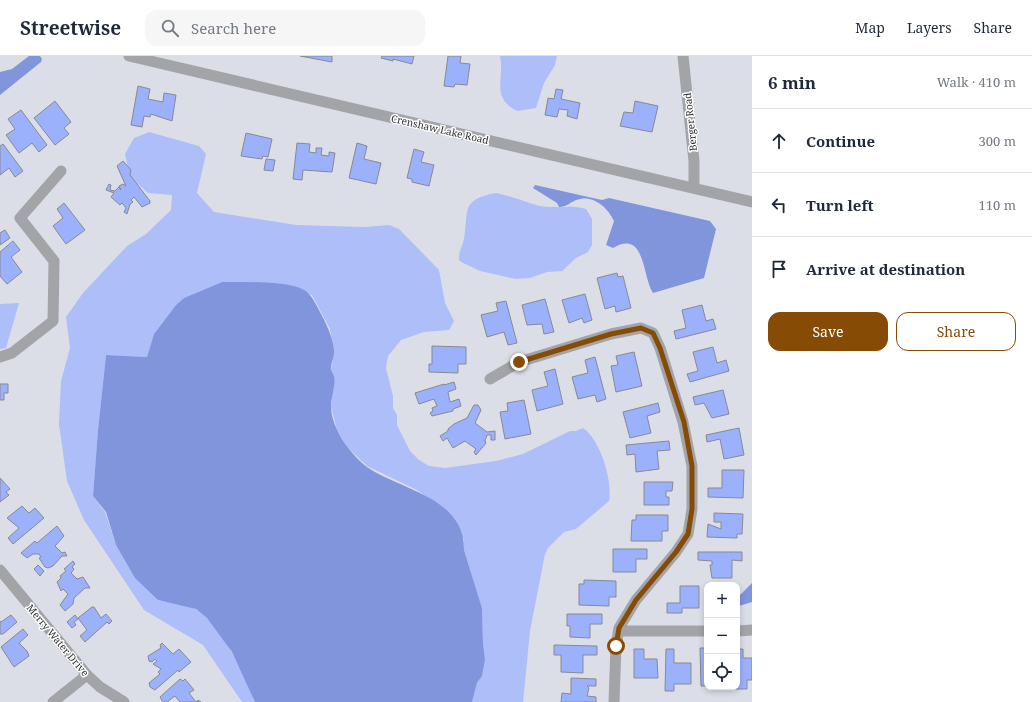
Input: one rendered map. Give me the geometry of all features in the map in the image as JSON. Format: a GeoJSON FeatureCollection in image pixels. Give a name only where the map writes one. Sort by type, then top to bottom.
{"type":"FeatureCollection","features":[{"type":"Feature","properties":{"kind":"street","name":"Crenshaw Lake Road"},"geometry":{"type":"LineString","coordinates":[[128,56],[752,202]]}},
{"type":"Feature","properties":{"kind":"street","name":"Berger Road"},"geometry":{"type":"LineString","coordinates":[[683,56],[694,161],[694,188]]}},
{"type":"Feature","properties":{"kind":"street"},"geometry":{"type":"LineString","coordinates":[[0,356],[12,353],[53,321],[54,261],[20,218],[61,171]]}},
{"type":"Feature","properties":{"kind":"street"},"geometry":{"type":"LineString","coordinates":[[490,379],[519,362],[611,334],[641,328],[653,333],[660,348],[684,422],[692,466],[692,509],[688,534],[676,552],[636,600],[619,631],[616,646],[614,702]]}},
{"type":"Feature","properties":{"kind":"street","name":"Merry Water Drive"},"geometry":{"type":"LineString","coordinates":[[0,570],[87,675],[100,687],[124,702]]}},
{"type":"Feature","properties":{"kind":"street"},"geometry":{"type":"LineString","coordinates":[[740,631],[752,630]]}},
{"type":"Feature","properties":{"kind":"street"},"geometry":{"type":"LineString","coordinates":[[619,631],[704,631]]}},
{"type":"Feature","properties":{"kind":"street"},"geometry":{"type":"LineString","coordinates":[[53,702],[87,675]]}},
{"type":"Feature","properties":{"kind":"shaded area"},"geometry":{"type":"Polygon","coordinates":[[[29,56],[40,56],[42,59],[41,62],[0,95],[0,72],[12,69],[29,56]]]}},
{"type":"Feature","properties":{"kind":"shaded area"},"geometry":{"type":"Polygon","coordinates":[[[500,56],[557,56],[555,65],[544,83],[536,108],[517,111],[509,106],[504,100],[500,87],[500,56]]]}},
{"type":"Feature","properties":{"kind":"shaded area"},"geometry":{"type":"Polygon","coordinates":[[[149,132],[199,146],[206,154],[197,193],[214,212],[296,225],[365,227],[389,225],[399,229],[439,270],[445,303],[454,321],[449,330],[424,332],[401,340],[388,356],[386,368],[393,396],[393,408],[397,415],[397,425],[410,451],[419,460],[429,466],[445,468],[496,461],[523,454],[570,431],[576,431],[583,428],[595,441],[607,472],[610,493],[609,501],[576,529],[564,532],[548,548],[545,554],[530,631],[523,702],[472,702],[477,683],[482,676],[485,660],[482,608],[464,550],[464,540],[450,513],[417,490],[367,466],[347,447],[337,430],[331,407],[334,377],[331,370],[334,351],[330,329],[312,295],[270,284],[222,282],[184,298],[176,305],[154,334],[147,357],[106,355],[93,496],[105,512],[116,545],[158,600],[193,608],[206,617],[215,627],[239,665],[255,702],[242,702],[203,645],[144,610],[84,520],[67,481],[59,424],[61,381],[70,348],[66,317],[83,293],[127,246],[146,234],[171,210],[172,195],[148,193],[130,177],[125,154],[134,138],[149,132]]]}},
{"type":"Feature","properties":{"kind":"shaded area"},"geometry":{"type":"Polygon","coordinates":[[[535,185],[602,200],[609,198],[710,221],[716,229],[704,278],[653,293],[649,286],[641,257],[637,250],[632,245],[624,244],[613,248],[606,245],[614,221],[603,206],[593,200],[582,199],[559,207],[557,203],[533,188],[535,185]]]}},
{"type":"Feature","properties":{"kind":"shaded area"},"geometry":{"type":"Polygon","coordinates":[[[496,193],[540,206],[575,207],[586,209],[592,219],[592,245],[588,252],[576,258],[562,271],[547,272],[530,278],[516,279],[480,271],[461,262],[459,260],[464,239],[468,208],[471,203],[477,199],[496,193]]]}},
{"type":"Feature","properties":{"kind":"shaded area"},"geometry":{"type":"Polygon","coordinates":[[[222,282],[262,282],[283,284],[300,288],[309,294],[326,323],[333,344],[334,352],[331,368],[334,376],[331,406],[332,414],[338,432],[348,448],[367,467],[428,497],[454,518],[461,532],[464,550],[482,608],[485,660],[482,676],[477,683],[472,702],[255,702],[232,652],[207,618],[196,609],[158,600],[135,578],[116,545],[106,512],[93,496],[106,355],[147,357],[154,334],[176,305],[184,298],[222,282]]]}},
{"type":"Feature","properties":{"kind":"shaded area"},"geometry":{"type":"Polygon","coordinates":[[[19,303],[6,348],[0,349],[0,304],[19,303]]]}},
{"type":"Feature","properties":{"kind":"shaded area"},"geometry":{"type":"Polygon","coordinates":[[[752,583],[752,602],[740,606],[740,595],[752,583]]]}},
{"type":"Feature","properties":{"kind":"building"},"geometry":{"type":"Polygon","coordinates":[[[300,56],[332,56],[332,62],[300,56]]]}},
{"type":"Feature","properties":{"kind":"building"},"geometry":{"type":"Polygon","coordinates":[[[382,56],[414,56],[412,64],[393,59],[393,61],[381,58],[382,56]]]}},
{"type":"Feature","properties":{"kind":"building"},"geometry":{"type":"Polygon","coordinates":[[[448,56],[461,56],[460,63],[470,64],[467,85],[455,84],[454,87],[444,86],[448,56]]]}},
{"type":"Feature","properties":{"kind":"building"},"geometry":{"type":"Polygon","coordinates":[[[138,86],[150,89],[148,99],[163,102],[164,93],[176,95],[172,121],[151,114],[150,117],[144,116],[142,127],[131,125],[138,86]]]}},
{"type":"Feature","properties":{"kind":"building"},"geometry":{"type":"Polygon","coordinates":[[[556,89],[563,90],[561,99],[580,103],[577,119],[567,116],[568,110],[559,109],[557,117],[545,115],[548,98],[554,99],[556,89]]]}},
{"type":"Feature","properties":{"kind":"building"},"geometry":{"type":"Polygon","coordinates":[[[55,101],[71,122],[64,128],[69,134],[55,145],[34,118],[55,101]]]}},
{"type":"Feature","properties":{"kind":"building"},"geometry":{"type":"Polygon","coordinates":[[[635,101],[658,106],[652,132],[620,126],[624,112],[633,113],[635,101]]]}},
{"type":"Feature","properties":{"kind":"building"},"geometry":{"type":"Polygon","coordinates":[[[21,110],[47,145],[39,152],[32,143],[19,153],[6,135],[15,129],[8,119],[21,110]]]}},
{"type":"Feature","properties":{"kind":"building"},"geometry":{"type":"Polygon","coordinates":[[[246,133],[272,139],[268,157],[263,156],[262,159],[241,156],[246,133]]]}},
{"type":"Feature","properties":{"kind":"building"},"geometry":{"type":"Polygon","coordinates":[[[297,143],[310,144],[309,152],[316,153],[316,148],[322,148],[321,155],[329,156],[329,152],[335,153],[332,172],[303,170],[302,180],[293,179],[297,143]]]}},
{"type":"Feature","properties":{"kind":"building"},"geometry":{"type":"Polygon","coordinates":[[[357,143],[367,146],[364,159],[381,163],[376,184],[349,178],[357,143]]]}},
{"type":"Feature","properties":{"kind":"building"},"geometry":{"type":"Polygon","coordinates":[[[3,144],[23,171],[15,177],[9,168],[0,175],[0,146],[3,144]]]}},
{"type":"Feature","properties":{"kind":"building"},"geometry":{"type":"Polygon","coordinates":[[[414,149],[424,152],[421,162],[434,165],[429,186],[412,182],[412,179],[407,178],[414,149]]]}},
{"type":"Feature","properties":{"kind":"building"},"geometry":{"type":"Polygon","coordinates":[[[266,159],[275,160],[273,171],[264,170],[266,159]]]}},
{"type":"Feature","properties":{"kind":"building"},"geometry":{"type":"Polygon","coordinates":[[[123,161],[131,170],[130,175],[150,201],[150,203],[142,207],[134,197],[131,200],[133,202],[130,204],[127,214],[124,212],[126,208],[122,203],[120,205],[111,197],[114,193],[106,190],[109,184],[111,185],[110,190],[115,191],[119,187],[121,190],[119,186],[123,184],[126,186],[117,166],[123,161]]]}},
{"type":"Feature","properties":{"kind":"building"},"geometry":{"type":"Polygon","coordinates":[[[64,203],[85,230],[66,244],[53,226],[63,218],[57,209],[64,203]]]}},
{"type":"Feature","properties":{"kind":"building"},"geometry":{"type":"Polygon","coordinates":[[[5,230],[10,238],[0,245],[0,233],[5,230]]]}},
{"type":"Feature","properties":{"kind":"building"},"geometry":{"type":"Polygon","coordinates":[[[13,241],[20,250],[11,257],[22,272],[7,284],[0,276],[0,252],[13,241]]]}},
{"type":"Feature","properties":{"kind":"building"},"geometry":{"type":"Polygon","coordinates":[[[617,273],[618,277],[623,276],[631,308],[616,312],[615,306],[605,309],[597,278],[617,273]]]}},
{"type":"Feature","properties":{"kind":"building"},"geometry":{"type":"Polygon","coordinates":[[[585,294],[592,320],[584,323],[582,318],[569,323],[562,300],[585,294]]]}},
{"type":"Feature","properties":{"kind":"building"},"geometry":{"type":"Polygon","coordinates":[[[545,299],[554,332],[544,334],[542,324],[527,325],[522,305],[545,299]]]}},
{"type":"Feature","properties":{"kind":"building"},"geometry":{"type":"Polygon","coordinates":[[[506,301],[517,343],[508,345],[504,332],[487,337],[481,315],[498,311],[496,303],[506,301]]]}},
{"type":"Feature","properties":{"kind":"building"},"geometry":{"type":"Polygon","coordinates":[[[702,305],[706,321],[713,319],[716,329],[676,339],[674,331],[686,328],[682,310],[702,305]]]}},
{"type":"Feature","properties":{"kind":"building"},"geometry":{"type":"Polygon","coordinates":[[[432,346],[466,347],[466,364],[458,364],[458,373],[429,372],[429,364],[432,364],[432,346]]]}},
{"type":"Feature","properties":{"kind":"building"},"geometry":{"type":"Polygon","coordinates":[[[713,347],[717,363],[726,360],[729,371],[690,382],[687,374],[698,371],[693,352],[713,347]]]}},
{"type":"Feature","properties":{"kind":"building"},"geometry":{"type":"Polygon","coordinates":[[[634,352],[642,386],[616,392],[611,366],[618,365],[616,356],[634,352]]]}},
{"type":"Feature","properties":{"kind":"building"},"geometry":{"type":"Polygon","coordinates":[[[595,357],[606,399],[597,402],[595,395],[578,399],[572,377],[588,373],[585,360],[595,357]]]}},
{"type":"Feature","properties":{"kind":"building"},"geometry":{"type":"Polygon","coordinates":[[[555,369],[563,404],[537,411],[532,390],[548,386],[544,372],[555,369]]]}},
{"type":"Feature","properties":{"kind":"building"},"geometry":{"type":"Polygon","coordinates":[[[454,382],[456,389],[448,392],[450,402],[459,399],[461,406],[453,409],[453,411],[432,416],[430,413],[433,411],[432,408],[437,406],[434,399],[419,404],[415,393],[454,382]]]}},
{"type":"Feature","properties":{"kind":"building"},"geometry":{"type":"Polygon","coordinates":[[[0,384],[8,384],[8,393],[4,393],[4,400],[0,400],[0,384]]]}},
{"type":"Feature","properties":{"kind":"building"},"geometry":{"type":"Polygon","coordinates":[[[723,390],[729,414],[712,418],[704,403],[695,405],[693,397],[723,390]]]}},
{"type":"Feature","properties":{"kind":"building"},"geometry":{"type":"Polygon","coordinates":[[[524,400],[531,434],[505,439],[500,412],[508,411],[507,403],[524,400]]]}},
{"type":"Feature","properties":{"kind":"building"},"geometry":{"type":"Polygon","coordinates":[[[658,403],[660,412],[647,416],[651,433],[630,438],[623,412],[658,403]]]}},
{"type":"Feature","properties":{"kind":"building"},"geometry":{"type":"Polygon","coordinates":[[[474,405],[478,405],[481,410],[475,423],[487,432],[495,431],[495,440],[491,440],[491,435],[487,435],[485,441],[486,443],[476,455],[474,452],[476,449],[465,441],[453,448],[447,438],[443,441],[440,436],[448,431],[448,429],[454,424],[467,418],[474,405]]]}},
{"type":"Feature","properties":{"kind":"building"},"geometry":{"type":"Polygon","coordinates":[[[739,428],[744,455],[724,459],[720,439],[707,442],[706,435],[739,428]]]}},
{"type":"Feature","properties":{"kind":"building"},"geometry":{"type":"Polygon","coordinates":[[[669,441],[670,450],[657,451],[659,469],[636,472],[635,454],[627,455],[626,445],[669,441]]]}},
{"type":"Feature","properties":{"kind":"building"},"geometry":{"type":"Polygon","coordinates":[[[722,470],[744,470],[743,498],[708,497],[708,488],[722,488],[722,470]]]}},
{"type":"Feature","properties":{"kind":"building"},"geometry":{"type":"Polygon","coordinates":[[[0,478],[10,489],[6,492],[9,495],[0,502],[0,478]]]}},
{"type":"Feature","properties":{"kind":"building"},"geometry":{"type":"Polygon","coordinates":[[[644,482],[673,482],[672,491],[666,491],[666,497],[669,497],[669,505],[644,505],[644,482]]]}},
{"type":"Feature","properties":{"kind":"building"},"geometry":{"type":"Polygon","coordinates":[[[22,506],[29,513],[35,508],[44,518],[13,544],[8,538],[19,528],[7,518],[22,506]]]}},
{"type":"Feature","properties":{"kind":"building"},"geometry":{"type":"Polygon","coordinates":[[[714,513],[743,514],[742,534],[737,534],[737,538],[707,537],[708,524],[721,529],[721,522],[714,522],[714,513]]]}},
{"type":"Feature","properties":{"kind":"building"},"geometry":{"type":"Polygon","coordinates":[[[636,515],[668,515],[668,531],[662,531],[662,541],[631,541],[632,520],[636,520],[636,515]]]}},
{"type":"Feature","properties":{"kind":"building"},"geometry":{"type":"Polygon","coordinates":[[[57,526],[64,536],[55,546],[62,553],[65,552],[67,556],[62,556],[53,566],[48,568],[45,567],[39,558],[41,557],[39,554],[33,554],[27,558],[21,553],[35,541],[37,543],[57,526]]]}},
{"type":"Feature","properties":{"kind":"building"},"geometry":{"type":"Polygon","coordinates":[[[613,549],[647,549],[647,559],[636,559],[636,572],[613,572],[613,549]]]}},
{"type":"Feature","properties":{"kind":"building"},"geometry":{"type":"Polygon","coordinates":[[[698,552],[742,552],[742,561],[732,560],[732,578],[712,578],[710,565],[712,565],[712,561],[698,560],[698,552]]]}},
{"type":"Feature","properties":{"kind":"building"},"geometry":{"type":"Polygon","coordinates":[[[73,561],[75,564],[72,567],[74,569],[71,573],[77,579],[83,577],[90,588],[85,588],[74,598],[73,604],[65,611],[60,605],[68,594],[63,589],[61,591],[57,582],[61,578],[60,576],[66,571],[64,569],[73,561]]]}},
{"type":"Feature","properties":{"kind":"building"},"geometry":{"type":"Polygon","coordinates":[[[38,565],[44,571],[40,576],[34,569],[38,565]]]}},
{"type":"Feature","properties":{"kind":"building"},"geometry":{"type":"Polygon","coordinates":[[[584,580],[616,581],[616,597],[609,597],[609,606],[579,605],[579,584],[584,584],[584,580]]]}},
{"type":"Feature","properties":{"kind":"building"},"geometry":{"type":"Polygon","coordinates":[[[680,586],[699,586],[699,608],[682,608],[682,613],[667,613],[667,603],[680,603],[680,586]]]}},
{"type":"Feature","properties":{"kind":"building"},"geometry":{"type":"Polygon","coordinates":[[[94,607],[101,618],[106,614],[112,621],[109,624],[107,622],[85,642],[80,636],[87,630],[78,618],[94,607]]]}},
{"type":"Feature","properties":{"kind":"building"},"geometry":{"type":"Polygon","coordinates":[[[567,614],[602,614],[602,624],[590,624],[590,638],[570,637],[570,626],[567,626],[567,614]]]}},
{"type":"Feature","properties":{"kind":"building"},"geometry":{"type":"Polygon","coordinates":[[[11,615],[17,622],[3,634],[0,634],[0,621],[1,622],[11,615]]]}},
{"type":"Feature","properties":{"kind":"building"},"geometry":{"type":"Polygon","coordinates":[[[75,615],[78,619],[74,622],[76,625],[72,628],[67,622],[75,615]]]}},
{"type":"Feature","properties":{"kind":"building"},"geometry":{"type":"Polygon","coordinates":[[[23,629],[28,635],[19,643],[27,651],[29,656],[14,667],[1,647],[23,629]]]}},
{"type":"Feature","properties":{"kind":"building"},"geometry":{"type":"Polygon","coordinates":[[[162,643],[173,654],[179,649],[191,662],[179,672],[178,670],[155,690],[150,687],[149,683],[160,674],[158,672],[161,669],[153,664],[157,661],[155,659],[152,662],[149,661],[148,656],[161,648],[160,645],[162,643]]]}},
{"type":"Feature","properties":{"kind":"building"},"geometry":{"type":"Polygon","coordinates":[[[554,645],[597,646],[597,655],[583,655],[583,673],[561,672],[561,655],[554,655],[554,645]]]}},
{"type":"Feature","properties":{"kind":"building"},"geometry":{"type":"Polygon","coordinates":[[[700,648],[704,648],[704,686],[701,686],[700,648]]]}},
{"type":"Feature","properties":{"kind":"building"},"geometry":{"type":"Polygon","coordinates":[[[634,649],[644,649],[644,659],[657,659],[658,678],[634,678],[634,649]]]}},
{"type":"Feature","properties":{"kind":"building"},"geometry":{"type":"Polygon","coordinates":[[[666,649],[674,649],[674,663],[691,663],[691,684],[674,684],[674,691],[665,691],[666,649]]]}},
{"type":"Feature","properties":{"kind":"building"},"geometry":{"type":"Polygon","coordinates":[[[740,649],[743,649],[743,658],[752,658],[752,680],[747,680],[747,689],[740,689],[740,649]]]}},
{"type":"Feature","properties":{"kind":"building"},"geometry":{"type":"Polygon","coordinates":[[[571,678],[596,679],[596,686],[587,686],[589,688],[587,696],[596,697],[596,702],[561,702],[562,693],[571,694],[571,678]]]}},
{"type":"Feature","properties":{"kind":"building"},"geometry":{"type":"Polygon","coordinates":[[[180,679],[183,681],[185,679],[194,690],[189,693],[196,702],[180,702],[175,696],[167,702],[163,702],[160,697],[180,679]]]}},
{"type":"Feature","properties":{"kind":"route"},"geometry":{"type":"LineString","coordinates":[[519,362],[611,334],[641,328],[653,333],[660,348],[684,422],[692,466],[692,509],[688,534],[676,552],[636,600],[619,628],[616,646]]}}]}
